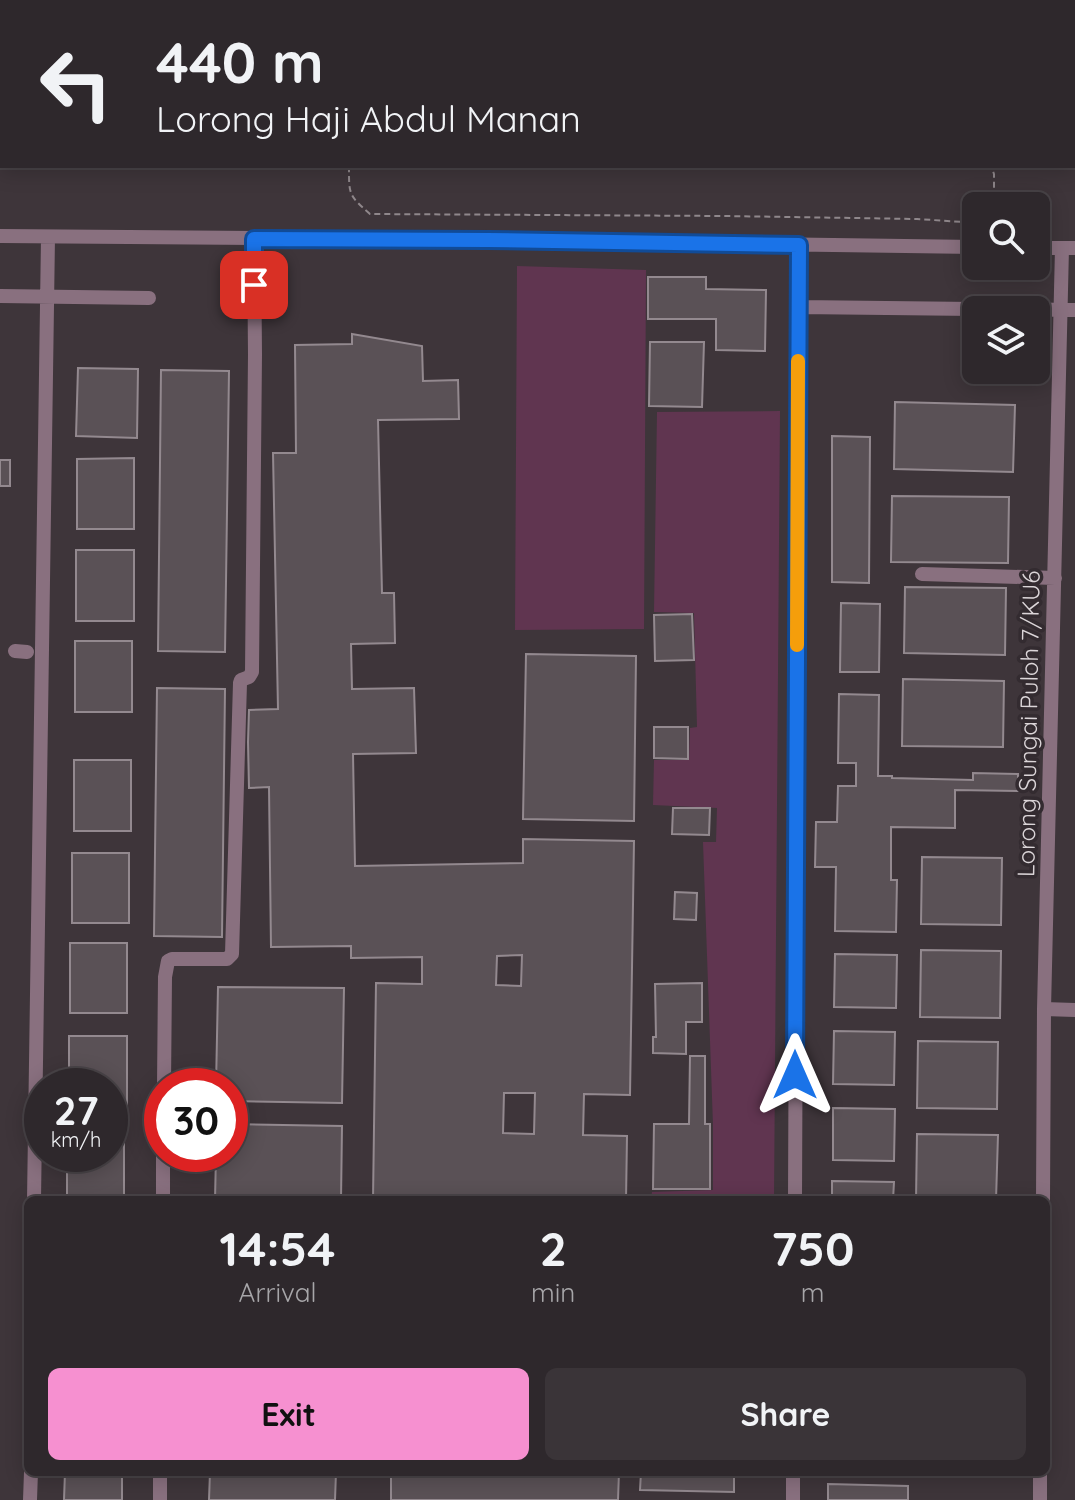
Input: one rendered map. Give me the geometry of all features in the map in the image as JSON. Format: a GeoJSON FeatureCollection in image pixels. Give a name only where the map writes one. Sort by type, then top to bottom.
{"type":"FeatureCollection","features":[{"type":"Feature","properties":{"kind":"street"},"geometry":{"type":"LineString","coordinates":[[0,236],[962,247]]}},
{"type":"Feature","properties":{"kind":"street"},"geometry":{"type":"LineString","coordinates":[[34,1196],[48,237]]}},
{"type":"Feature","properties":{"kind":"street"},"geometry":{"type":"LineString","coordinates":[[164,1068],[165,977],[168,961],[227,959],[232,954],[240,683],[252,672],[254,239]]}},
{"type":"Feature","properties":{"kind":"street"},"geometry":{"type":"LineString","coordinates":[[795,1196],[799,245]]}},
{"type":"Feature","properties":{"kind":"street","name":"Lorong Sungai Puloh 7/KU6"},"geometry":{"type":"LineString","coordinates":[[1043,1196],[1044,1009],[1055,578],[1068,310],[1068,248]]}},
{"type":"Feature","properties":{"kind":"street"},"geometry":{"type":"LineString","coordinates":[[0,296],[149,298]]}},
{"type":"Feature","properties":{"kind":"street"},"geometry":{"type":"LineString","coordinates":[[799,307],[1068,310]]}},
{"type":"Feature","properties":{"kind":"street"},"geometry":{"type":"LineString","coordinates":[[922,574],[1055,578]]}},
{"type":"Feature","properties":{"kind":"street"},"geometry":{"type":"LineString","coordinates":[[1044,1009],[1075,1010]]}},
{"type":"Feature","properties":{"kind":"street"},"geometry":{"type":"LineString","coordinates":[[163,1172],[163,1196]]}},
{"type":"Feature","properties":{"kind":"street"},"geometry":{"type":"LineString","coordinates":[[30,1500],[31,1476]]}},
{"type":"Feature","properties":{"kind":"street"},"geometry":{"type":"LineString","coordinates":[[160,1476],[160,1500]]}},
{"type":"Feature","properties":{"kind":"street"},"geometry":{"type":"LineString","coordinates":[[793,1476],[793,1500]]}},
{"type":"Feature","properties":{"kind":"street"},"geometry":{"type":"LineString","coordinates":[[1040,1476],[1040,1500]]}},
{"type":"Feature","properties":{"kind":"path"},"geometry":{"type":"LineString","coordinates":[[349,168],[349,192],[370,214],[741,216],[962,222]]}},
{"type":"Feature","properties":{"kind":"path"},"geometry":{"type":"LineString","coordinates":[[992,168],[994,192]]}},
{"type":"Feature","properties":{"kind":"shaded area"},"geometry":{"type":"Polygon","coordinates":[[[517,266],[646,270],[644,629],[515,630],[517,266]]]}},
{"type":"Feature","properties":{"kind":"shaded area"},"geometry":{"type":"Polygon","coordinates":[[[780,411],[774,1196],[652,1196],[652,1192],[713,1190],[703,842],[716,842],[717,808],[653,805],[654,760],[689,760],[690,728],[697,727],[694,613],[654,612],[657,412],[780,411]]]}},
{"type":"Feature","properties":{"kind":"building"},"geometry":{"type":"Polygon","coordinates":[[[648,277],[706,277],[706,289],[766,290],[765,351],[716,350],[716,319],[648,319],[648,277]]]}},
{"type":"Feature","properties":{"kind":"building"},"geometry":{"type":"Polygon","coordinates":[[[352,334],[422,346],[423,381],[458,380],[459,419],[378,420],[382,593],[394,593],[395,643],[351,644],[352,689],[414,688],[416,753],[353,754],[355,866],[523,863],[523,839],[634,841],[630,1095],[584,1094],[583,1135],[627,1136],[626,1196],[373,1196],[376,983],[422,984],[422,957],[351,958],[351,946],[271,947],[269,787],[249,788],[249,710],[278,709],[273,453],[296,453],[295,345],[352,344],[352,334]],[[522,955],[497,956],[496,985],[521,986],[522,955]],[[504,1093],[503,1133],[534,1134],[535,1093],[504,1093]]]}},
{"type":"Feature","properties":{"kind":"building"},"geometry":{"type":"Polygon","coordinates":[[[650,342],[704,342],[702,407],[649,406],[650,342]]]}},
{"type":"Feature","properties":{"kind":"building"},"geometry":{"type":"Polygon","coordinates":[[[78,368],[138,369],[137,438],[76,436],[78,368]]]}},
{"type":"Feature","properties":{"kind":"building"},"geometry":{"type":"Polygon","coordinates":[[[161,370],[229,371],[225,652],[158,651],[161,370]]]}},
{"type":"Feature","properties":{"kind":"building"},"geometry":{"type":"Polygon","coordinates":[[[895,402],[1015,405],[1013,472],[894,469],[895,402]]]}},
{"type":"Feature","properties":{"kind":"building"},"geometry":{"type":"Polygon","coordinates":[[[832,436],[870,437],[869,583],[832,582],[832,436]]]}},
{"type":"Feature","properties":{"kind":"building"},"geometry":{"type":"Polygon","coordinates":[[[134,458],[134,529],[77,529],[77,459],[134,458]]]}},
{"type":"Feature","properties":{"kind":"building"},"geometry":{"type":"Polygon","coordinates":[[[0,460],[10,460],[10,486],[0,486],[0,460]]]}},
{"type":"Feature","properties":{"kind":"building"},"geometry":{"type":"Polygon","coordinates":[[[892,496],[1009,497],[1008,563],[891,562],[892,496]]]}},
{"type":"Feature","properties":{"kind":"building"},"geometry":{"type":"Polygon","coordinates":[[[76,550],[134,550],[134,621],[76,621],[76,550]]]}},
{"type":"Feature","properties":{"kind":"building"},"geometry":{"type":"Polygon","coordinates":[[[905,587],[1006,588],[1005,655],[904,653],[905,587]]]}},
{"type":"Feature","properties":{"kind":"building"},"geometry":{"type":"Polygon","coordinates":[[[841,603],[880,604],[879,672],[840,672],[841,603]]]}},
{"type":"Feature","properties":{"kind":"building"},"geometry":{"type":"Polygon","coordinates":[[[692,614],[694,660],[655,661],[654,615],[692,614]]]}},
{"type":"Feature","properties":{"kind":"building"},"geometry":{"type":"Polygon","coordinates":[[[75,641],[132,641],[132,712],[75,712],[75,641]]]}},
{"type":"Feature","properties":{"kind":"building"},"geometry":{"type":"Polygon","coordinates":[[[526,654],[636,656],[634,821],[523,819],[526,654]]]}},
{"type":"Feature","properties":{"kind":"building"},"geometry":{"type":"Polygon","coordinates":[[[903,679],[1004,681],[1003,747],[902,746],[903,679]]]}},
{"type":"Feature","properties":{"kind":"building"},"geometry":{"type":"Polygon","coordinates":[[[157,688],[225,689],[222,937],[154,936],[157,688]]]}},
{"type":"Feature","properties":{"kind":"building"},"geometry":{"type":"Polygon","coordinates":[[[839,694],[879,695],[878,776],[973,780],[973,773],[1018,774],[1018,791],[955,790],[955,828],[891,827],[891,880],[897,880],[896,932],[835,931],[836,867],[815,867],[816,822],[837,822],[838,786],[856,786],[856,763],[838,763],[839,694]]]}},
{"type":"Feature","properties":{"kind":"building"},"geometry":{"type":"Polygon","coordinates":[[[654,727],[688,727],[688,759],[654,758],[654,727]]]}},
{"type":"Feature","properties":{"kind":"building"},"geometry":{"type":"Polygon","coordinates":[[[74,760],[131,760],[131,831],[74,831],[74,760]]]}},
{"type":"Feature","properties":{"kind":"building"},"geometry":{"type":"Polygon","coordinates":[[[673,808],[710,808],[709,835],[672,834],[673,808]]]}},
{"type":"Feature","properties":{"kind":"building"},"geometry":{"type":"Polygon","coordinates":[[[72,853],[129,853],[129,923],[72,923],[72,853]]]}},
{"type":"Feature","properties":{"kind":"building"},"geometry":{"type":"Polygon","coordinates":[[[922,857],[1002,858],[1001,925],[921,924],[922,857]]]}},
{"type":"Feature","properties":{"kind":"building"},"geometry":{"type":"Polygon","coordinates":[[[675,892],[697,893],[696,920],[674,919],[675,892]]]}},
{"type":"Feature","properties":{"kind":"building"},"geometry":{"type":"Polygon","coordinates":[[[70,943],[127,943],[127,1013],[70,1013],[70,943]]]}},
{"type":"Feature","properties":{"kind":"building"},"geometry":{"type":"Polygon","coordinates":[[[921,950],[1001,951],[1000,1018],[920,1017],[921,950]]]}},
{"type":"Feature","properties":{"kind":"building"},"geometry":{"type":"Polygon","coordinates":[[[835,954],[897,955],[896,1008],[834,1007],[835,954]]]}},
{"type":"Feature","properties":{"kind":"building"},"geometry":{"type":"Polygon","coordinates":[[[702,983],[702,1022],[686,1022],[686,1054],[653,1053],[653,1037],[656,1037],[655,984],[702,983]]]}},
{"type":"Feature","properties":{"kind":"building"},"geometry":{"type":"Polygon","coordinates":[[[218,987],[344,988],[342,1103],[248,1101],[248,1068],[216,1068],[218,987]]]}},
{"type":"Feature","properties":{"kind":"building"},"geometry":{"type":"Polygon","coordinates":[[[834,1031],[895,1032],[894,1085],[833,1084],[834,1031]]]}},
{"type":"Feature","properties":{"kind":"building"},"geometry":{"type":"Polygon","coordinates":[[[69,1036],[127,1036],[127,1068],[69,1068],[69,1036]]]}},
{"type":"Feature","properties":{"kind":"building"},"geometry":{"type":"Polygon","coordinates":[[[918,1041],[998,1042],[997,1109],[917,1108],[918,1041]]]}},
{"type":"Feature","properties":{"kind":"building"},"geometry":{"type":"Polygon","coordinates":[[[690,1056],[705,1056],[705,1124],[710,1124],[710,1189],[653,1189],[654,1124],[689,1124],[690,1056]]]}},
{"type":"Feature","properties":{"kind":"building"},"geometry":{"type":"Polygon","coordinates":[[[833,1108],[895,1109],[894,1161],[833,1160],[833,1108]]]}},
{"type":"Feature","properties":{"kind":"building"},"geometry":{"type":"Polygon","coordinates":[[[248,1124],[342,1126],[341,1196],[215,1196],[216,1172],[248,1172],[248,1124]]]}},
{"type":"Feature","properties":{"kind":"building"},"geometry":{"type":"Polygon","coordinates":[[[917,1134],[998,1135],[996,1196],[916,1196],[917,1134]]]}},
{"type":"Feature","properties":{"kind":"building"},"geometry":{"type":"Polygon","coordinates":[[[67,1172],[124,1172],[124,1196],[67,1196],[67,1172]]]}},
{"type":"Feature","properties":{"kind":"building"},"geometry":{"type":"Polygon","coordinates":[[[832,1181],[894,1182],[893,1196],[832,1196],[832,1181]]]}},
{"type":"Feature","properties":{"kind":"building"},"geometry":{"type":"Polygon","coordinates":[[[65,1476],[122,1476],[122,1500],[64,1500],[65,1476]]]}},
{"type":"Feature","properties":{"kind":"building"},"geometry":{"type":"Polygon","coordinates":[[[210,1476],[336,1476],[335,1500],[209,1500],[210,1476]]]}},
{"type":"Feature","properties":{"kind":"building"},"geometry":{"type":"Polygon","coordinates":[[[391,1476],[619,1476],[618,1500],[391,1500],[391,1476]]]}},
{"type":"Feature","properties":{"kind":"building"},"geometry":{"type":"Polygon","coordinates":[[[641,1476],[734,1476],[734,1492],[640,1490],[641,1476]]]}},
{"type":"Feature","properties":{"kind":"building"},"geometry":{"type":"Polygon","coordinates":[[[828,1484],[908,1486],[908,1500],[828,1500],[828,1484]]]}},
{"type":"Feature","properties":{"kind":"slow traffic"},"geometry":{"type":"LineString","coordinates":[[797,645],[798,361]]}},
{"type":"Feature","properties":{"kind":"route"},"geometry":{"type":"LineString","coordinates":[[254,285],[254,239],[799,245],[795,1075]]}}]}
